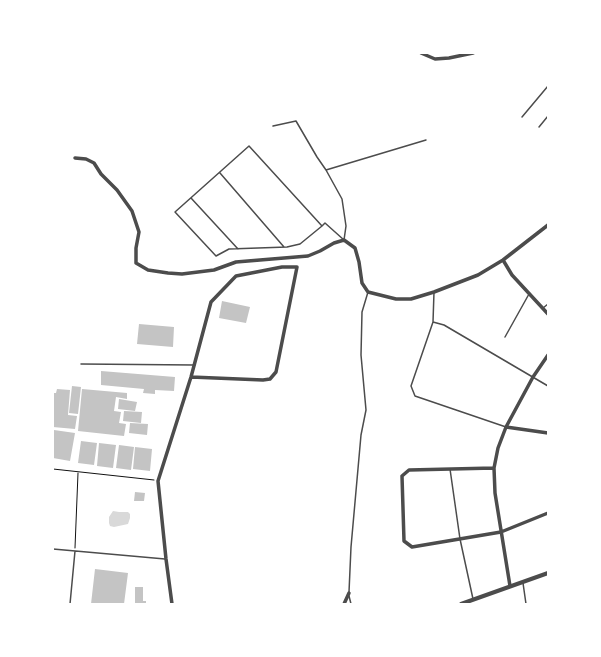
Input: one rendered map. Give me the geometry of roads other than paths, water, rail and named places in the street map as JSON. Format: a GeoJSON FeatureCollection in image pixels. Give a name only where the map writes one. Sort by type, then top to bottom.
{"type":"FeatureCollection","features":[{"type":"Feature","properties":{"kind":"street"},"geometry":{"type":"LineString","coordinates":[[421,53],[435,59],[474,53]]}},
{"type":"Feature","properties":{"kind":"street"},"geometry":{"type":"LineString","coordinates":[[75,158],[86,159],[94,163],[101,174],[117,190],[132,211],[139,232],[136,248],[136,263],[148,270],[168,274],[182,274],[214,270],[236,262],[308,256],[334,243],[344,240],[355,248],[362,283],[368,292],[396,299],[411,299],[478,275],[503,260],[548,225]]}},
{"type":"Feature","properties":{"kind":"street"},"geometry":{"type":"LineString","coordinates":[[503,260],[512,275],[548,314]]}},
{"type":"Feature","properties":{"kind":"street"},"geometry":{"type":"LineString","coordinates":[[172,604],[158,481],[190,377],[194,365],[211,302],[236,276],[282,267],[297,267],[276,372],[270,379],[190,377]]}},
{"type":"Feature","properties":{"kind":"street"},"geometry":{"type":"LineString","coordinates":[[510,586],[495,493],[494,468],[498,448],[506,426],[532,377],[548,355]]}},
{"type":"Feature","properties":{"kind":"street"},"geometry":{"type":"LineString","coordinates":[[506,426],[548,433]]}},
{"type":"Feature","properties":{"kind":"street"},"geometry":{"type":"LineString","coordinates":[[494,468],[409,470],[402,476],[404,541],[412,547],[501,532],[548,513]]}},
{"type":"Feature","properties":{"kind":"street"},"geometry":{"type":"LineString","coordinates":[[461,604],[548,573]]}},
{"type":"Feature","properties":{"kind":"street"},"geometry":{"type":"LineString","coordinates":[[344,604],[349,593]]}},
{"type":"Feature","properties":{"kind":"lane"},"geometry":{"type":"LineString","coordinates":[[522,116],[548,86]]}},
{"type":"Feature","properties":{"kind":"lane"},"geometry":{"type":"LineString","coordinates":[[539,127],[548,116]]}},
{"type":"Feature","properties":{"kind":"lane"},"geometry":{"type":"LineString","coordinates":[[273,126],[296,121],[326,170],[342,200],[346,226],[344,240]]}},
{"type":"Feature","properties":{"kind":"lane"},"geometry":{"type":"LineString","coordinates":[[326,170],[426,140]]}},
{"type":"Feature","properties":{"kind":"lane"},"geometry":{"type":"LineString","coordinates":[[322,226],[249,146],[175,212],[216,256],[229,250],[284,247],[300,244],[325,224],[344,240]]}},
{"type":"Feature","properties":{"kind":"lane"},"geometry":{"type":"LineString","coordinates":[[219,173],[284,247]]}},
{"type":"Feature","properties":{"kind":"lane"},"geometry":{"type":"LineString","coordinates":[[191,198],[238,249]]}},
{"type":"Feature","properties":{"kind":"lane"},"geometry":{"type":"LineString","coordinates":[[351,604],[349,593],[351,547],[361,435],[366,410],[361,355],[362,312],[368,292]]}},
{"type":"Feature","properties":{"kind":"lane"},"geometry":{"type":"LineString","coordinates":[[434,292],[433,322],[411,386],[415,396],[506,426]]}},
{"type":"Feature","properties":{"kind":"lane"},"geometry":{"type":"LineString","coordinates":[[505,337],[529,294]]}},
{"type":"Feature","properties":{"kind":"lane"},"geometry":{"type":"LineString","coordinates":[[543,308],[548,304]]}},
{"type":"Feature","properties":{"kind":"lane"},"geometry":{"type":"LineString","coordinates":[[433,322],[444,325],[548,386]]}},
{"type":"Feature","properties":{"kind":"lane"},"geometry":{"type":"LineString","coordinates":[[82,364],[194,365]]}},
{"type":"Feature","properties":{"kind":"lane"},"geometry":{"type":"LineString","coordinates":[[450,469],[460,539],[473,600]]}},
{"type":"Feature","properties":{"kind":"lane"},"geometry":{"type":"LineString","coordinates":[[53,549],[166,559]]}},
{"type":"Feature","properties":{"kind":"lane"},"geometry":{"type":"LineString","coordinates":[[70,604],[75,551]]}},
{"type":"Feature","properties":{"kind":"lane"},"geometry":{"type":"LineString","coordinates":[[522,581],[526,604]]}}]}
